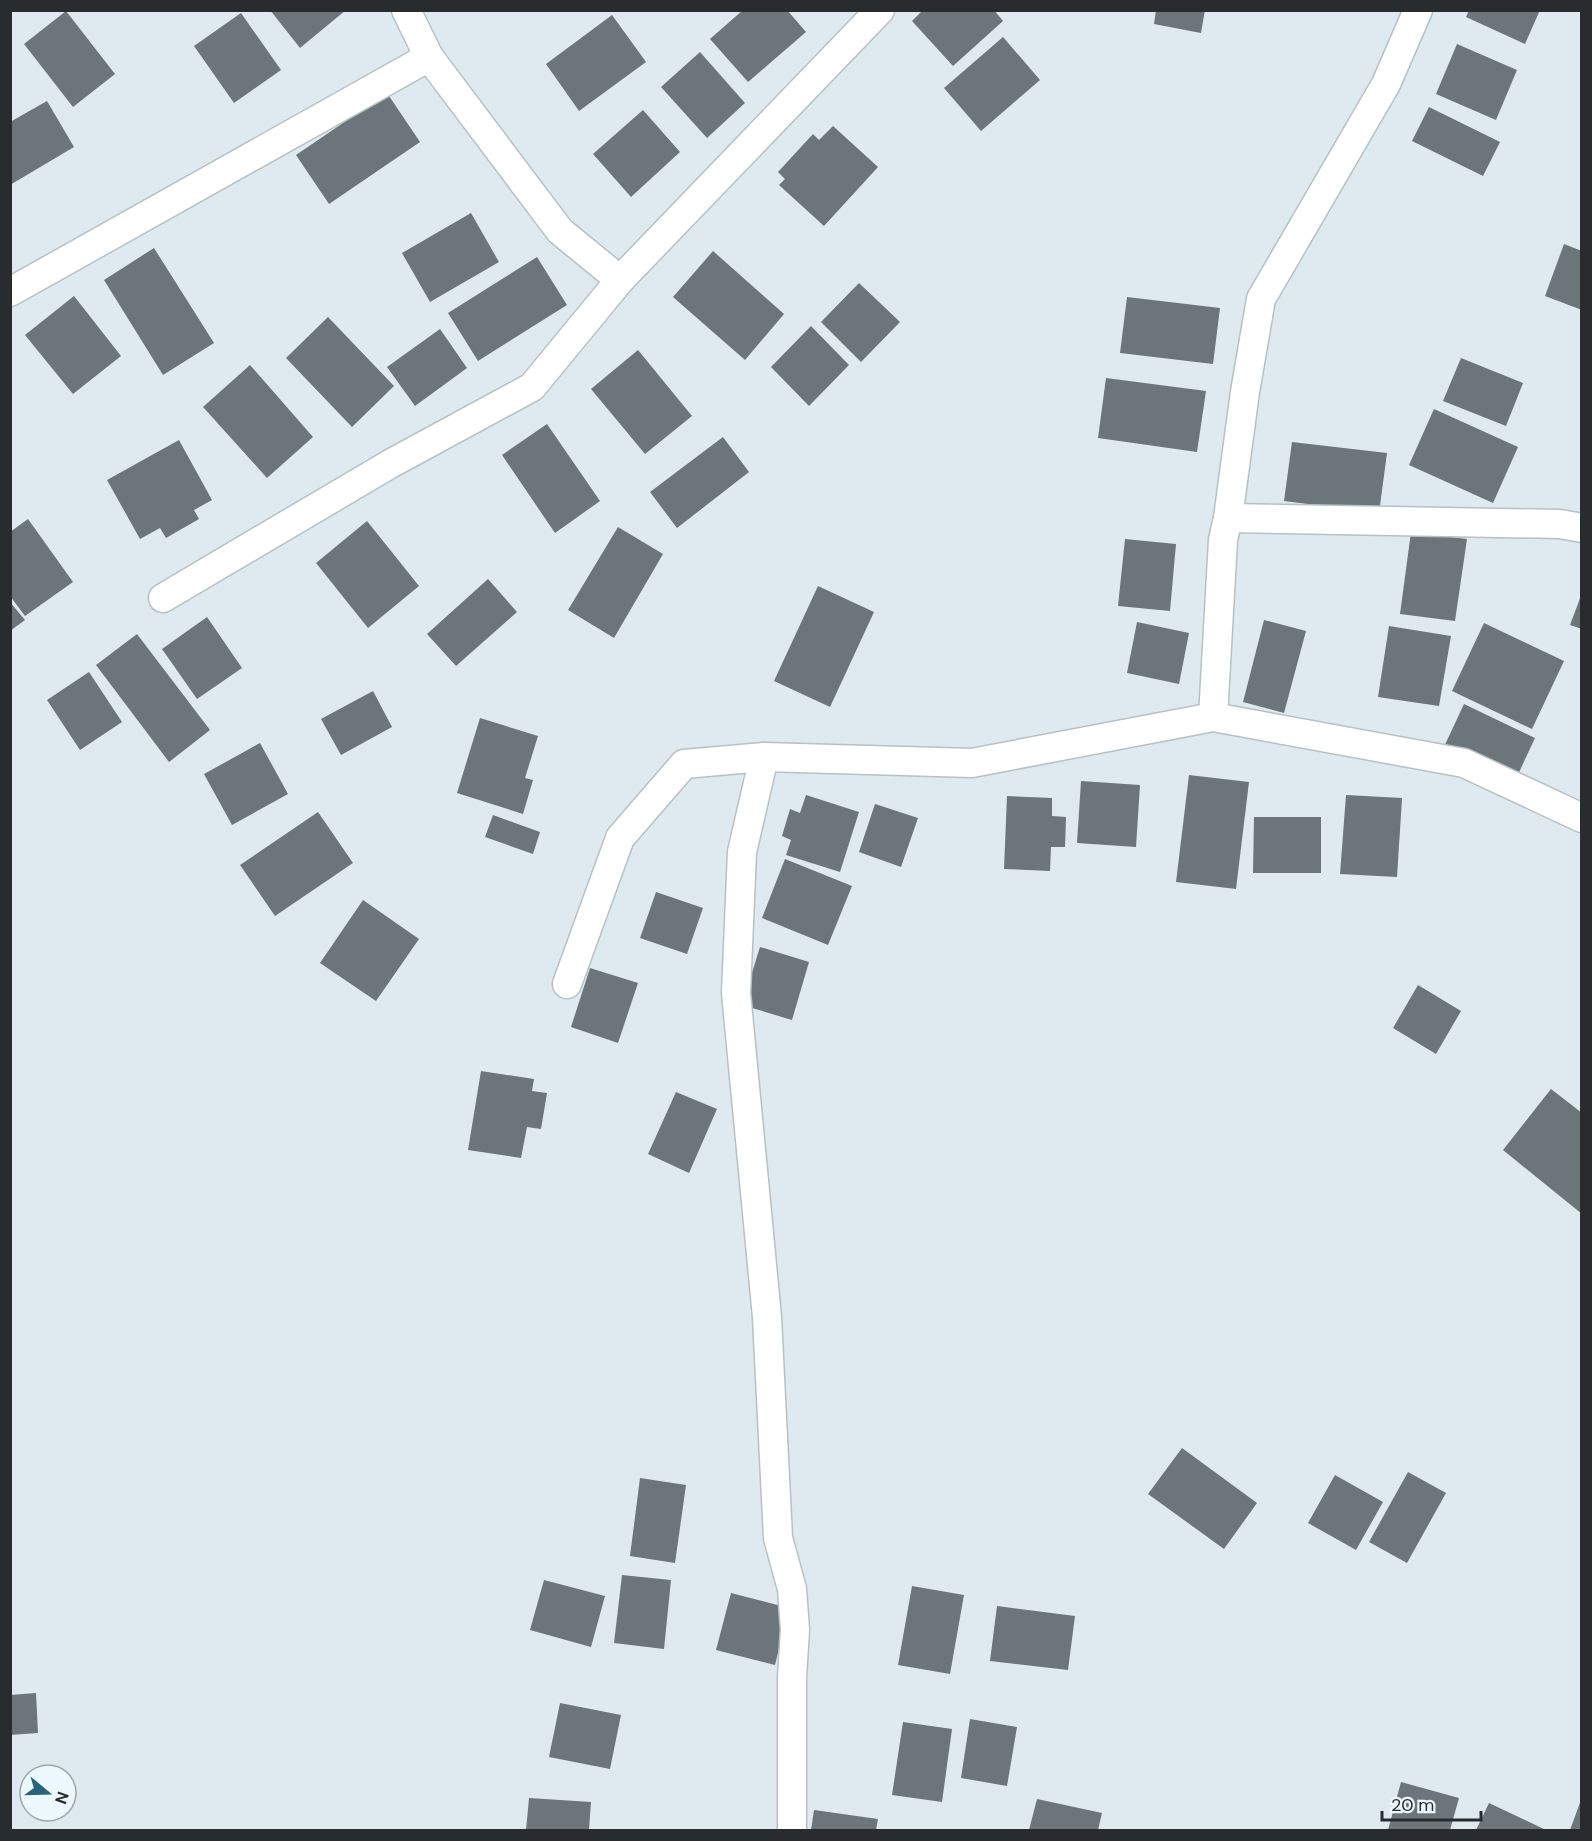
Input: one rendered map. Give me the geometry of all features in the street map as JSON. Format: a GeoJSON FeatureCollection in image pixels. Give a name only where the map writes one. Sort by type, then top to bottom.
{"type":"FeatureCollection","features":[{"type":"Feature","properties":{"kind":"street"},"geometry":{"type":"LineString","coordinates":[[406,10],[429,57],[560,231],[620,280]]}},
{"type":"Feature","properties":{"kind":"street"},"geometry":{"type":"LineString","coordinates":[[163,598],[390,464],[532,387],[620,280],[880,10]]}},
{"type":"Feature","properties":{"kind":"street"},"geometry":{"type":"LineString","coordinates":[[1213,717],[1223,540],[1261,299],[1386,84],[1418,10]]}},
{"type":"Feature","properties":{"kind":"street"},"geometry":{"type":"LineString","coordinates":[[10,292],[429,57]]}},
{"type":"Feature","properties":{"kind":"street"},"geometry":{"type":"LineString","coordinates":[[1228,518],[1560,524],[1581,528]]}},
{"type":"Feature","properties":{"kind":"street"},"geometry":{"type":"LineString","coordinates":[[567,984],[620,838],[684,764],[764,757],[972,762],[1213,717],[1464,763],[1581,818]]}},
{"type":"Feature","properties":{"kind":"street"},"geometry":{"type":"LineString","coordinates":[[764,757],[742,852],[736,993],[767,1317],[778,1538],[792,1588],[795,1629],[792,1689],[792,1830]]}},
{"type":"Feature","properties":{"kind":"building"},"geometry":{"type":"Polygon","coordinates":[[[270,10],[346,10],[300,48],[270,10]]]}},
{"type":"Feature","properties":{"kind":"building"},"geometry":{"type":"Polygon","coordinates":[[[743,10],[787,10],[806,32],[748,82],[710,39],[743,10]]]}},
{"type":"Feature","properties":{"kind":"building"},"geometry":{"type":"Polygon","coordinates":[[[923,10],[994,10],[1003,21],[953,66],[912,21],[923,10]]]}},
{"type":"Feature","properties":{"kind":"building"},"geometry":{"type":"Polygon","coordinates":[[[1156,10],[1205,10],[1201,33],[1154,24],[1156,10]]]}},
{"type":"Feature","properties":{"kind":"building"},"geometry":{"type":"Polygon","coordinates":[[[1469,10],[1540,10],[1525,44],[1466,17],[1469,10]]]}},
{"type":"Feature","properties":{"kind":"building"},"geometry":{"type":"Polygon","coordinates":[[[66,11],[115,74],[73,107],[24,44],[66,11]]]}},
{"type":"Feature","properties":{"kind":"building"},"geometry":{"type":"Polygon","coordinates":[[[241,13],[281,70],[234,103],[194,46],[241,13]]]}},
{"type":"Feature","properties":{"kind":"building"},"geometry":{"type":"Polygon","coordinates":[[[612,15],[646,62],[579,111],[546,64],[612,15]]]}},
{"type":"Feature","properties":{"kind":"building"},"geometry":{"type":"Polygon","coordinates":[[[1003,37],[1040,80],[981,131],[944,88],[1003,37]]]}},
{"type":"Feature","properties":{"kind":"building"},"geometry":{"type":"Polygon","coordinates":[[[1457,44],[1517,70],[1496,120],[1436,94],[1457,44]]]}},
{"type":"Feature","properties":{"kind":"building"},"geometry":{"type":"Polygon","coordinates":[[[700,52],[745,103],[707,138],[661,87],[700,52]]]}},
{"type":"Feature","properties":{"kind":"building"},"geometry":{"type":"Polygon","coordinates":[[[387,93],[420,142],[329,204],[296,155],[387,93]]]}},
{"type":"Feature","properties":{"kind":"building"},"geometry":{"type":"Polygon","coordinates":[[[47,101],[74,147],[10,185],[10,122],[47,101]]]}},
{"type":"Feature","properties":{"kind":"building"},"geometry":{"type":"Polygon","coordinates":[[[1429,107],[1500,142],[1483,176],[1412,141],[1429,107]]]}},
{"type":"Feature","properties":{"kind":"building"},"geometry":{"type":"Polygon","coordinates":[[[643,110],[680,152],[631,197],[593,154],[643,110]]]}},
{"type":"Feature","properties":{"kind":"building"},"geometry":{"type":"Polygon","coordinates":[[[833,126],[878,167],[824,226],[779,185],[785,179],[778,172],[813,134],[819,140],[833,126]]]}},
{"type":"Feature","properties":{"kind":"building"},"geometry":{"type":"Polygon","coordinates":[[[471,213],[499,262],[430,302],[402,253],[471,213]]]}},
{"type":"Feature","properties":{"kind":"building"},"geometry":{"type":"Polygon","coordinates":[[[1564,244],[1582,251],[1582,310],[1545,296],[1564,244]]]}},
{"type":"Feature","properties":{"kind":"building"},"geometry":{"type":"Polygon","coordinates":[[[154,248],[214,343],[163,375],[104,280],[154,248]]]}},
{"type":"Feature","properties":{"kind":"building"},"geometry":{"type":"Polygon","coordinates":[[[713,251],[784,314],[745,360],[673,297],[713,251]]]}},
{"type":"Feature","properties":{"kind":"building"},"geometry":{"type":"Polygon","coordinates":[[[537,257],[567,305],[478,361],[448,313],[537,257]]]}},
{"type":"Feature","properties":{"kind":"building"},"geometry":{"type":"Polygon","coordinates":[[[859,283],[900,322],[861,362],[821,322],[859,283]]]}},
{"type":"Feature","properties":{"kind":"building"},"geometry":{"type":"Polygon","coordinates":[[[74,296],[121,356],[73,394],[25,335],[74,296]]]}},
{"type":"Feature","properties":{"kind":"building"},"geometry":{"type":"Polygon","coordinates":[[[1127,297],[1220,308],[1213,364],[1120,353],[1127,297]]]}},
{"type":"Feature","properties":{"kind":"building"},"geometry":{"type":"Polygon","coordinates":[[[328,317],[394,386],[352,427],[286,358],[328,317]]]}},
{"type":"Feature","properties":{"kind":"building"},"geometry":{"type":"Polygon","coordinates":[[[811,326],[849,365],[809,406],[771,367],[811,326]]]}},
{"type":"Feature","properties":{"kind":"building"},"geometry":{"type":"Polygon","coordinates":[[[440,329],[467,368],[415,406],[387,367],[440,329]]]}},
{"type":"Feature","properties":{"kind":"building"},"geometry":{"type":"Polygon","coordinates":[[[638,350],[692,416],[645,454],[591,389],[638,350]]]}},
{"type":"Feature","properties":{"kind":"building"},"geometry":{"type":"Polygon","coordinates":[[[1461,358],[1523,383],[1506,426],[1443,401],[1461,358]]]}},
{"type":"Feature","properties":{"kind":"building"},"geometry":{"type":"Polygon","coordinates":[[[250,365],[313,437],[267,478],[203,407],[250,365]]]}},
{"type":"Feature","properties":{"kind":"building"},"geometry":{"type":"Polygon","coordinates":[[[1106,378],[1206,391],[1197,452],[1098,438],[1106,378]]]}},
{"type":"Feature","properties":{"kind":"building"},"geometry":{"type":"Polygon","coordinates":[[[1434,409],[1518,447],[1493,503],[1409,465],[1434,409]]]}},
{"type":"Feature","properties":{"kind":"building"},"geometry":{"type":"Polygon","coordinates":[[[547,424],[600,501],[555,533],[502,455],[547,424]]]}},
{"type":"Feature","properties":{"kind":"building"},"geometry":{"type":"Polygon","coordinates":[[[723,437],[749,472],[677,528],[650,492],[723,437]]]}},
{"type":"Feature","properties":{"kind":"building"},"geometry":{"type":"Polygon","coordinates":[[[179,440],[212,500],[194,510],[199,519],[166,538],[160,528],[140,539],[107,480],[179,440]]]}},
{"type":"Feature","properties":{"kind":"building"},"geometry":{"type":"Polygon","coordinates":[[[1292,442],[1387,453],[1379,513],[1284,501],[1292,442]]]}},
{"type":"Feature","properties":{"kind":"building"},"geometry":{"type":"Polygon","coordinates":[[[28,519],[73,582],[25,616],[10,596],[10,532],[28,519]]]}},
{"type":"Feature","properties":{"kind":"building"},"geometry":{"type":"Polygon","coordinates":[[[367,521],[419,586],[368,628],[316,563],[367,521]]]}},
{"type":"Feature","properties":{"kind":"building"},"geometry":{"type":"Polygon","coordinates":[[[618,527],[663,554],[614,638],[568,610],[618,527]]]}},
{"type":"Feature","properties":{"kind":"building"},"geometry":{"type":"Polygon","coordinates":[[[1411,532],[1467,539],[1455,621],[1400,614],[1411,532]]]}},
{"type":"Feature","properties":{"kind":"building"},"geometry":{"type":"Polygon","coordinates":[[[1125,539],[1176,544],[1170,611],[1118,606],[1125,539]]]}},
{"type":"Feature","properties":{"kind":"building"},"geometry":{"type":"Polygon","coordinates":[[[488,579],[517,612],[456,666],[427,634],[488,579]]]}},
{"type":"Feature","properties":{"kind":"building"},"geometry":{"type":"Polygon","coordinates":[[[818,586],[874,612],[830,707],[774,681],[818,586]]]}},
{"type":"Feature","properties":{"kind":"building"},"geometry":{"type":"Polygon","coordinates":[[[1582,593],[1582,629],[1570,625],[1582,593]]]}},
{"type":"Feature","properties":{"kind":"building"},"geometry":{"type":"Polygon","coordinates":[[[10,602],[25,620],[10,631],[10,602]]]}},
{"type":"Feature","properties":{"kind":"building"},"geometry":{"type":"Polygon","coordinates":[[[207,617],[242,668],[197,699],[162,649],[207,617]]]}},
{"type":"Feature","properties":{"kind":"building"},"geometry":{"type":"Polygon","coordinates":[[[1264,620],[1306,631],[1284,713],[1243,702],[1264,620]]]}},
{"type":"Feature","properties":{"kind":"building"},"geometry":{"type":"Polygon","coordinates":[[[1137,622],[1189,633],[1179,684],[1127,673],[1137,622]]]}},
{"type":"Feature","properties":{"kind":"building"},"geometry":{"type":"Polygon","coordinates":[[[1484,623],[1564,661],[1532,729],[1452,691],[1484,623]]]}},
{"type":"Feature","properties":{"kind":"building"},"geometry":{"type":"Polygon","coordinates":[[[1389,626],[1451,636],[1439,706],[1378,697],[1389,626]]]}},
{"type":"Feature","properties":{"kind":"building"},"geometry":{"type":"Polygon","coordinates":[[[137,634],[210,730],[169,762],[96,665],[137,634]]]}},
{"type":"Feature","properties":{"kind":"building"},"geometry":{"type":"Polygon","coordinates":[[[89,672],[122,722],[80,750],[47,700],[89,672]]]}},
{"type":"Feature","properties":{"kind":"building"},"geometry":{"type":"Polygon","coordinates":[[[373,691],[392,727],[341,755],[321,719],[373,691]]]}},
{"type":"Feature","properties":{"kind":"building"},"geometry":{"type":"Polygon","coordinates":[[[1464,704],[1535,738],[1514,783],[1443,749],[1464,704]]]}},
{"type":"Feature","properties":{"kind":"building"},"geometry":{"type":"Polygon","coordinates":[[[480,718],[538,736],[525,778],[533,780],[523,814],[457,793],[480,718]]]}},
{"type":"Feature","properties":{"kind":"building"},"geometry":{"type":"Polygon","coordinates":[[[260,743],[288,794],[232,825],[204,774],[260,743]]]}},
{"type":"Feature","properties":{"kind":"building"},"geometry":{"type":"Polygon","coordinates":[[[1189,775],[1249,782],[1236,889],[1176,882],[1189,775]]]}},
{"type":"Feature","properties":{"kind":"building"},"geometry":{"type":"Polygon","coordinates":[[[1081,781],[1140,785],[1136,847],[1077,843],[1081,781]]]}},
{"type":"Feature","properties":{"kind":"building"},"geometry":{"type":"Polygon","coordinates":[[[806,795],[859,812],[840,872],[786,855],[791,840],[782,836],[790,809],[800,813],[806,795]]]}},
{"type":"Feature","properties":{"kind":"building"},"geometry":{"type":"Polygon","coordinates":[[[1346,795],[1402,798],[1397,877],[1340,874],[1346,795]]]}},
{"type":"Feature","properties":{"kind":"building"},"geometry":{"type":"Polygon","coordinates":[[[1007,796],[1052,798],[1052,816],[1066,817],[1065,847],[1051,847],[1050,871],[1004,869],[1007,796]]]}},
{"type":"Feature","properties":{"kind":"building"},"geometry":{"type":"Polygon","coordinates":[[[875,804],[918,818],[901,867],[859,852],[875,804]]]}},
{"type":"Feature","properties":{"kind":"building"},"geometry":{"type":"Polygon","coordinates":[[[318,812],[353,863],[275,916],[240,865],[318,812]]]}},
{"type":"Feature","properties":{"kind":"building"},"geometry":{"type":"Polygon","coordinates":[[[493,815],[540,832],[533,854],[485,837],[493,815]]]}},
{"type":"Feature","properties":{"kind":"building"},"geometry":{"type":"Polygon","coordinates":[[[1254,817],[1321,817],[1321,873],[1253,873],[1254,817]]]}},
{"type":"Feature","properties":{"kind":"building"},"geometry":{"type":"Polygon","coordinates":[[[785,859],[852,886],[828,945],[762,918],[785,859]]]}},
{"type":"Feature","properties":{"kind":"building"},"geometry":{"type":"Polygon","coordinates":[[[656,892],[703,908],[687,954],[640,938],[656,892]]]}},
{"type":"Feature","properties":{"kind":"building"},"geometry":{"type":"Polygon","coordinates":[[[363,900],[419,939],[376,1001],[320,963],[363,900]]]}},
{"type":"Feature","properties":{"kind":"building"},"geometry":{"type":"Polygon","coordinates":[[[760,947],[809,962],[792,1020],[742,1005],[760,947]]]}},
{"type":"Feature","properties":{"kind":"building"},"geometry":{"type":"Polygon","coordinates":[[[590,968],[638,983],[618,1043],[571,1027],[590,968]]]}},
{"type":"Feature","properties":{"kind":"building"},"geometry":{"type":"Polygon","coordinates":[[[1418,985],[1461,1011],[1436,1054],[1393,1028],[1418,985]]]}},
{"type":"Feature","properties":{"kind":"building"},"geometry":{"type":"Polygon","coordinates":[[[481,1071],[534,1079],[532,1091],[547,1093],[541,1129],[527,1127],[521,1158],[468,1150],[481,1071]]]}},
{"type":"Feature","properties":{"kind":"building"},"geometry":{"type":"Polygon","coordinates":[[[1551,1089],[1582,1113],[1582,1214],[1503,1150],[1551,1089]]]}},
{"type":"Feature","properties":{"kind":"building"},"geometry":{"type":"Polygon","coordinates":[[[676,1092],[717,1109],[689,1173],[648,1154],[676,1092]]]}},
{"type":"Feature","properties":{"kind":"building"},"geometry":{"type":"Polygon","coordinates":[[[1182,1448],[1257,1503],[1224,1549],[1148,1494],[1182,1448]]]}},
{"type":"Feature","properties":{"kind":"building"},"geometry":{"type":"Polygon","coordinates":[[[1408,1472],[1446,1493],[1407,1563],[1369,1542],[1408,1472]]]}},
{"type":"Feature","properties":{"kind":"building"},"geometry":{"type":"Polygon","coordinates":[[[1335,1475],[1383,1502],[1356,1550],[1308,1523],[1335,1475]]]}},
{"type":"Feature","properties":{"kind":"building"},"geometry":{"type":"Polygon","coordinates":[[[640,1478],[686,1485],[675,1563],[630,1556],[640,1478]]]}},
{"type":"Feature","properties":{"kind":"building"},"geometry":{"type":"Polygon","coordinates":[[[622,1575],[671,1580],[664,1649],[614,1643],[622,1575]]]}},
{"type":"Feature","properties":{"kind":"building"},"geometry":{"type":"Polygon","coordinates":[[[544,1580],[605,1596],[591,1647],[530,1630],[544,1580]]]}},
{"type":"Feature","properties":{"kind":"building"},"geometry":{"type":"Polygon","coordinates":[[[912,1586],[964,1595],[950,1674],[898,1665],[912,1586]]]}},
{"type":"Feature","properties":{"kind":"building"},"geometry":{"type":"Polygon","coordinates":[[[731,1593],[789,1608],[775,1665],[716,1650],[731,1593]]]}},
{"type":"Feature","properties":{"kind":"building"},"geometry":{"type":"Polygon","coordinates":[[[997,1606],[1075,1616],[1068,1670],[990,1661],[997,1606]]]}},
{"type":"Feature","properties":{"kind":"building"},"geometry":{"type":"Polygon","coordinates":[[[36,1693],[38,1733],[10,1735],[10,1695],[36,1693]]]}},
{"type":"Feature","properties":{"kind":"building"},"geometry":{"type":"Polygon","coordinates":[[[560,1703],[621,1715],[610,1769],[549,1757],[560,1703]]]}},
{"type":"Feature","properties":{"kind":"building"},"geometry":{"type":"Polygon","coordinates":[[[970,1719],[1017,1727],[1007,1786],[961,1778],[970,1719]]]}},
{"type":"Feature","properties":{"kind":"building"},"geometry":{"type":"Polygon","coordinates":[[[903,1722],[952,1729],[942,1802],[892,1795],[903,1722]]]}},
{"type":"Feature","properties":{"kind":"building"},"geometry":{"type":"Polygon","coordinates":[[[1401,1782],[1459,1798],[1450,1830],[1388,1830],[1401,1782]]]}},
{"type":"Feature","properties":{"kind":"building"},"geometry":{"type":"Polygon","coordinates":[[[529,1798],[591,1802],[589,1830],[526,1830],[529,1798]]]}},
{"type":"Feature","properties":{"kind":"building"},"geometry":{"type":"Polygon","coordinates":[[[1037,1799],[1102,1813],[1098,1830],[1029,1830],[1037,1799]]]}},
{"type":"Feature","properties":{"kind":"building"},"geometry":{"type":"Polygon","coordinates":[[[1581,1800],[1582,1830],[1570,1830],[1581,1800]]]}},
{"type":"Feature","properties":{"kind":"building"},"geometry":{"type":"Polygon","coordinates":[[[1489,1803],[1546,1830],[1476,1830],[1489,1803]]]}},
{"type":"Feature","properties":{"kind":"building"},"geometry":{"type":"Polygon","coordinates":[[[814,1810],[878,1819],[876,1830],[811,1830],[814,1810]]]}}]}
